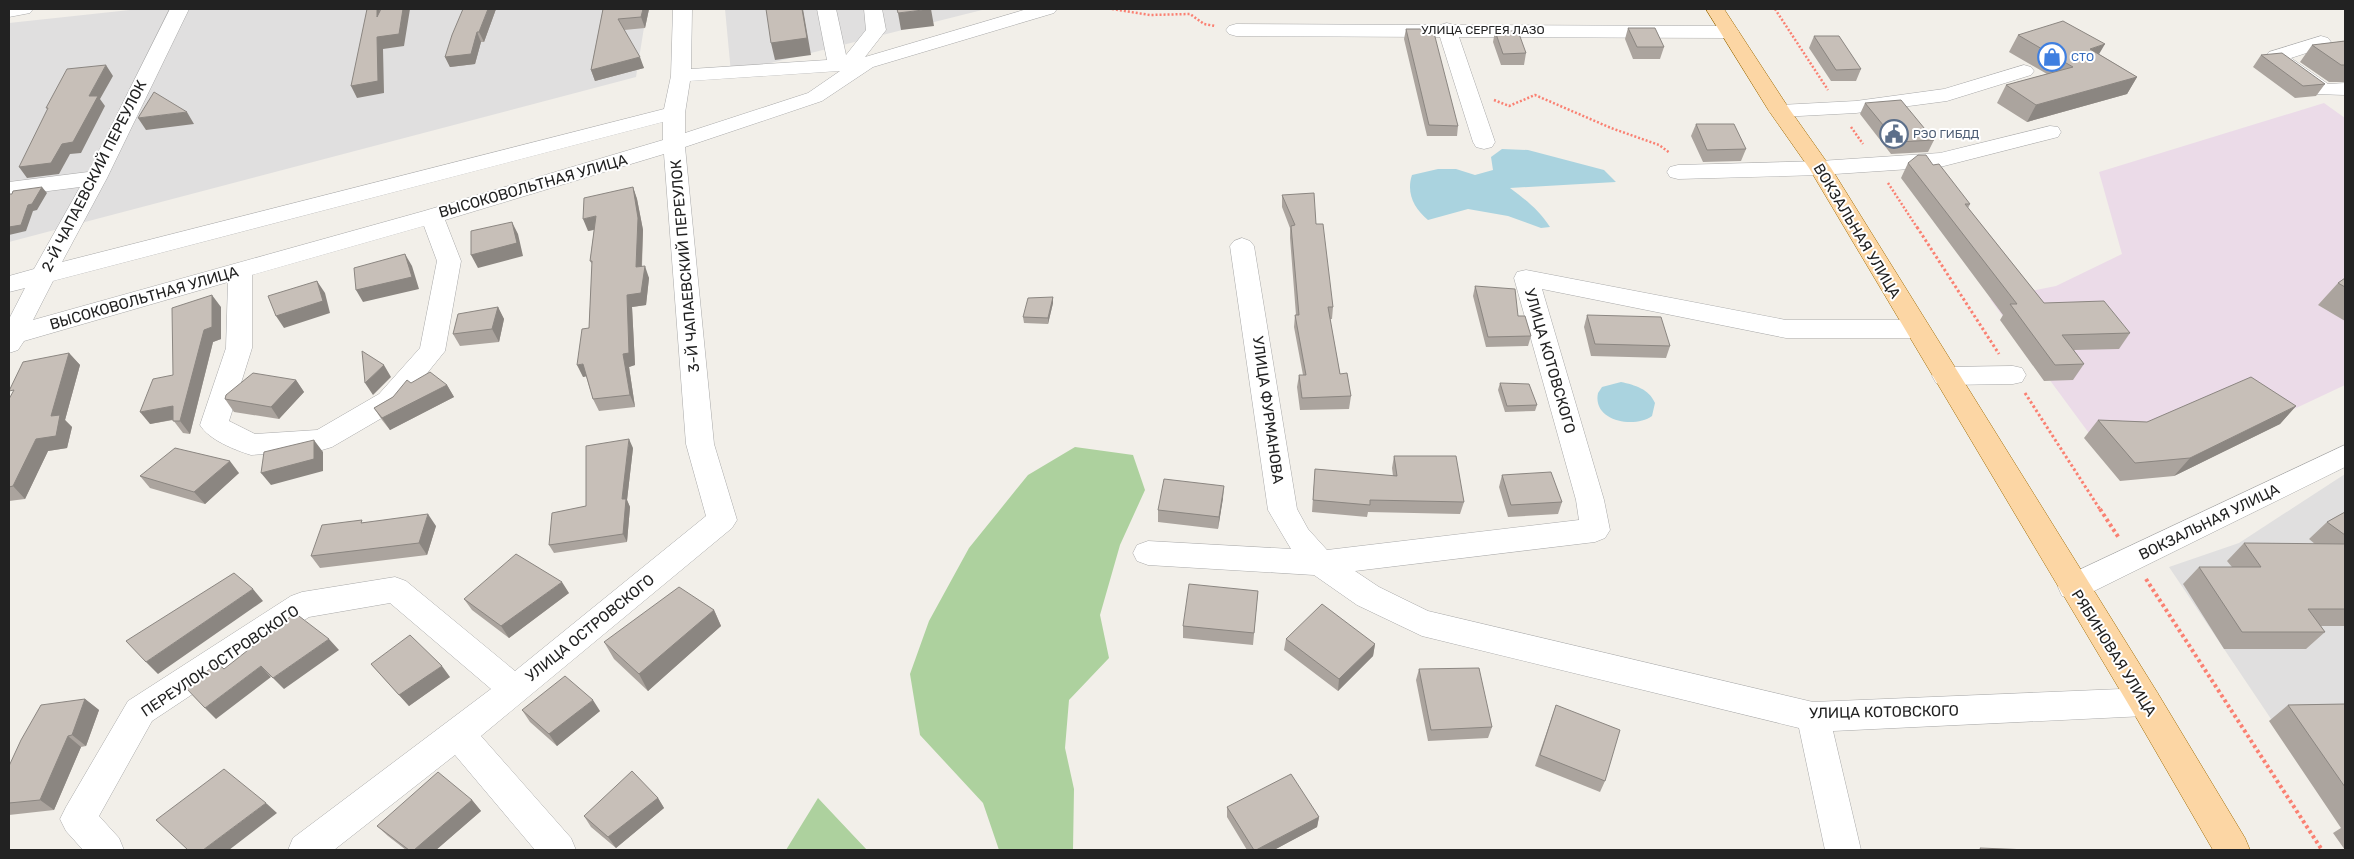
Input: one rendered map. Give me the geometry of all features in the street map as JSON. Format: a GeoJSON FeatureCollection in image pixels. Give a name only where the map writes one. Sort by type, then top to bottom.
{"type":"FeatureCollection","features":[{"type":"Feature","properties":{"kind":"main road","name":"ВОКЗАЛЬНАЯ УЛИЦА"},"geometry":{"type":"LineString","coordinates":[[1715,9],[1780,111],[1820,168],[1916,329],[1996,457]]}},
{"type":"Feature","properties":{"kind":"main road","name":"РЯБИНОВАЯ УЛИЦА"},"geometry":{"type":"LineString","coordinates":[[1996,457],[2073,587],[2145,702],[2232,850]]}},
{"type":"Feature","properties":{"kind":"street"},"geometry":{"type":"LineString","coordinates":[[9,10],[23,9]]}},
{"type":"Feature","properties":{"kind":"street","name":"2-Й ЧАПАЕВСКИЙ ПЕРЕУЛОК"},"geometry":{"type":"LineString","coordinates":[[10,338],[96,178],[178,9]]}},
{"type":"Feature","properties":{"kind":"street","name":"3-Й ЧАПАЕВСКИЙ ПЕРЕУЛОК"},"geometry":{"type":"LineString","coordinates":[[682,9],[681,76],[674,113],[674,144],[700,444],[722,520]]}},
{"type":"Feature","properties":{"kind":"street"},"geometry":{"type":"LineString","coordinates":[[826,9],[851,63]]}},
{"type":"Feature","properties":{"kind":"street"},"geometry":{"type":"LineString","coordinates":[[681,76],[851,63],[876,30],[874,9]]}},
{"type":"Feature","properties":{"kind":"street","name":"ВЫСОКОВОЛЬТНАЯ УЛИЦА"},"geometry":{"type":"LineString","coordinates":[[10,338],[674,144],[815,97],[851,63],[1047,9]]}},
{"type":"Feature","properties":{"kind":"street"},"geometry":{"type":"LineString","coordinates":[[1447,29],[1484,142]]}},
{"type":"Feature","properties":{"kind":"street","name":"УЛИЦА СЕРГЕЯ ЛАЗО"},"geometry":{"type":"LineString","coordinates":[[1236,30],[1447,29],[1729,32]]}},
{"type":"Feature","properties":{"kind":"street"},"geometry":{"type":"LineString","coordinates":[[2321,42],[2276,56],[2323,90],[2345,89]]}},
{"type":"Feature","properties":{"kind":"street"},"geometry":{"type":"LineString","coordinates":[[1780,111],[1839,108],[1947,95],[2024,71]]}},
{"type":"Feature","properties":{"kind":"street"},"geometry":{"type":"LineString","coordinates":[[9,284],[674,113]]}},
{"type":"Feature","properties":{"kind":"street"},"geometry":{"type":"LineString","coordinates":[[1686,172],[1820,168],[1940,160],[2050,132]]}},
{"type":"Feature","properties":{"kind":"street"},"geometry":{"type":"LineString","coordinates":[[9,189],[96,178]]}},
{"type":"Feature","properties":{"kind":"street"},"geometry":{"type":"LineString","coordinates":[[240,271],[239,348],[214,425],[251,445],[322,440],[389,401],[432,351],[449,261],[432,216]]}},
{"type":"Feature","properties":{"kind":"street","name":"УЛИЦА ФУРМАНОВА"},"geometry":{"type":"LineString","coordinates":[[1242,246],[1259,346],[1282,510],[1298,537],[1320,562]]}},
{"type":"Feature","properties":{"kind":"street","name":"УЛИЦА КОТОВСКОГО"},"geometry":{"type":"LineString","coordinates":[[1148,553],[1320,562],[1595,530],[1590,500],[1526,278],[1786,329],[1916,329]]}},
{"type":"Feature","properties":{"kind":"street"},"geometry":{"type":"LineString","coordinates":[[1945,376],[2013,375]]}},
{"type":"Feature","properties":{"kind":"street","name":"ВОКЗАЛЬНАЯ УЛИЦА"},"geometry":{"type":"LineString","coordinates":[[2073,587],[2345,455]]}},
{"type":"Feature","properties":{"kind":"street","name":"УЛИЦА ОСТРОВСКОГО"},"geometry":{"type":"LineString","coordinates":[[306,850],[515,690],[722,520]]}},
{"type":"Feature","properties":{"kind":"street","name":"УЛИЦА КОТОВСКОГО"},"geometry":{"type":"LineString","coordinates":[[1320,562],[1368,596],[1422,623],[1813,717],[2145,702]]}},
{"type":"Feature","properties":{"kind":"street","name":"ПЕРЕУЛОК ОСТРОВСКОГО"},"geometry":{"type":"LineString","coordinates":[[106,850],[78,820],[140,710],[302,605],[395,590],[515,690]]}},
{"type":"Feature","properties":{"kind":"street"},"geometry":{"type":"LineString","coordinates":[[1813,717],[1843,850]]}},
{"type":"Feature","properties":{"kind":"street"},"geometry":{"type":"LineString","coordinates":[[458,734],[558,850]]}},
{"type":"Feature","properties":{"kind":"path"},"geometry":{"type":"LineString","coordinates":[[1112,9],[1150,15],[1190,14]]}},
{"type":"Feature","properties":{"kind":"path"},"geometry":{"type":"LineString","coordinates":[[1184,9],[1204,24],[1236,30]]}},
{"type":"Feature","properties":{"kind":"path"},"geometry":{"type":"LineString","coordinates":[[1775,9],[2322,850]]}},
{"type":"Feature","properties":{"kind":"path"},"geometry":{"type":"LineString","coordinates":[[1468,90],[1509,106],[1535,95],[1610,128],[1659,145],[1686,172]]}},
{"type":"Feature","properties":{"kind":"shaded area"},"geometry":{"type":"Polygon","coordinates":[[[139,9],[647,9],[636,77],[9,242],[9,23],[139,9]]]}},
{"type":"Feature","properties":{"kind":"shaded area"},"geometry":{"type":"Polygon","coordinates":[[[725,9],[986,9],[731,73],[725,9]]]}},
{"type":"Feature","properties":{"kind":"shaded area"},"geometry":{"type":"Polygon","coordinates":[[[2324,103],[2345,118],[2345,385],[2183,461],[2108,459],[1990,299],[2056,286],[2122,254],[2099,172],[2324,103]]]}},
{"type":"Feature","properties":{"kind":"shaded area"},"geometry":{"type":"Polygon","coordinates":[[[2345,474],[2345,829],[2169,567],[2239,543],[2345,474]]]}},
{"type":"Feature","properties":{"kind":"green space"},"geometry":{"type":"Polygon","coordinates":[[[1075,447],[1133,455],[1145,490],[1120,545],[1100,615],[1109,658],[1069,700],[1065,748],[1074,789],[1073,850],[999,850],[983,803],[920,735],[910,674],[929,621],[969,548],[1028,475],[1075,447]]]}},
{"type":"Feature","properties":{"kind":"green space"},"geometry":{"type":"Polygon","coordinates":[[[818,798],[867,850],[786,850],[818,798]]]}},
{"type":"Feature","properties":{"kind":"water"},"geometry":{"type":"Polygon","coordinates":[[[1502,149],[1528,150],[1604,170],[1616,182],[1510,188],[1537,210],[1550,227],[1541,228],[1508,216],[1468,209],[1428,220],[1415,205],[1410,188],[1412,175],[1438,169],[1456,169],[1475,175],[1493,170],[1491,157],[1502,149]]]}},
{"type":"Feature","properties":{"kind":"water"},"geometry":{"type":"Polygon","coordinates":[[[1621,382],[1636,386],[1649,394],[1655,403],[1652,416],[1635,422],[1625,422],[1608,416],[1601,410],[1598,403],[1598,393],[1602,387],[1621,382]]]}},
{"type":"Feature","properties":{"kind":"building"},"geometry":{"type":"Polygon","coordinates":[[[367,9],[377,9],[377,17],[381,9],[403,9],[399,34],[377,37],[378,81],[351,86],[367,9]]]}},
{"type":"Feature","properties":{"kind":"building"},"geometry":{"type":"Polygon","coordinates":[[[463,9],[488,9],[479,32],[477,32],[471,54],[445,57],[452,35],[463,9]]]}},
{"type":"Feature","properties":{"kind":"building"},"geometry":{"type":"Polygon","coordinates":[[[603,9],[643,9],[641,17],[618,19],[640,57],[591,70],[603,9]]]}},
{"type":"Feature","properties":{"kind":"building"},"geometry":{"type":"Polygon","coordinates":[[[766,9],[802,9],[807,38],[771,43],[766,9]]]}},
{"type":"Feature","properties":{"kind":"building"},"geometry":{"type":"Polygon","coordinates":[[[897,9],[931,9],[898,13],[897,9]]]}},
{"type":"Feature","properties":{"kind":"building"},"geometry":{"type":"Polygon","coordinates":[[[2063,21],[2105,44],[2090,49],[2137,77],[2036,105],[2006,85],[2073,67],[2018,35],[2063,21]]]}},
{"type":"Feature","properties":{"kind":"building"},"geometry":{"type":"Polygon","coordinates":[[[1628,28],[1655,28],[1664,47],[1637,47],[1628,28]]]}},
{"type":"Feature","properties":{"kind":"building"},"geometry":{"type":"Polygon","coordinates":[[[1406,29],[1433,29],[1458,126],[1429,125],[1406,29]]]}},
{"type":"Feature","properties":{"kind":"building"},"geometry":{"type":"Polygon","coordinates":[[[1495,31],[1518,31],[1526,53],[1503,54],[1495,31]]]}},
{"type":"Feature","properties":{"kind":"building"},"geometry":{"type":"Polygon","coordinates":[[[1814,36],[1839,36],[1861,69],[1836,70],[1814,36]]]}},
{"type":"Feature","properties":{"kind":"building"},"geometry":{"type":"Polygon","coordinates":[[[2345,41],[2345,65],[2341,65],[2312,45],[2345,41]]]}},
{"type":"Feature","properties":{"kind":"building"},"geometry":{"type":"Polygon","coordinates":[[[2282,53],[2325,84],[2303,86],[2261,55],[2282,53]]]}},
{"type":"Feature","properties":{"kind":"building"},"geometry":{"type":"Polygon","coordinates":[[[106,65],[89,96],[98,96],[73,142],[62,144],[51,163],[19,167],[48,108],[46,108],[67,69],[106,65]]]}},
{"type":"Feature","properties":{"kind":"building"},"geometry":{"type":"Polygon","coordinates":[[[154,92],[187,112],[138,118],[154,92]]]}},
{"type":"Feature","properties":{"kind":"building"},"geometry":{"type":"Polygon","coordinates":[[[1901,100],[1934,140],[1897,142],[1865,103],[1901,100]]]}},
{"type":"Feature","properties":{"kind":"building"},"geometry":{"type":"Polygon","coordinates":[[[1696,124],[1734,124],[1746,149],[1707,150],[1696,124]]]}},
{"type":"Feature","properties":{"kind":"building"},"geometry":{"type":"Polygon","coordinates":[[[1918,155],[1926,155],[1933,165],[1939,164],[1970,204],[1965,204],[2044,303],[2104,301],[2130,333],[2062,335],[2084,364],[2055,365],[2010,304],[2017,304],[1908,163],[1918,155]]]}},
{"type":"Feature","properties":{"kind":"building"},"geometry":{"type":"Polygon","coordinates":[[[42,187],[32,204],[28,205],[21,225],[9,227],[9,194],[12,194],[13,191],[42,187]]]}},
{"type":"Feature","properties":{"kind":"building"},"geometry":{"type":"Polygon","coordinates":[[[633,187],[638,218],[636,267],[645,266],[641,293],[627,295],[629,353],[623,354],[630,395],[593,399],[583,364],[577,365],[582,329],[589,328],[592,261],[590,261],[596,216],[583,219],[584,198],[633,187]]]}},
{"type":"Feature","properties":{"kind":"building"},"geometry":{"type":"Polygon","coordinates":[[[1314,193],[1316,224],[1323,224],[1333,307],[1328,307],[1340,374],[1347,373],[1351,396],[1302,398],[1299,375],[1306,375],[1295,315],[1299,315],[1291,226],[1295,225],[1282,195],[1314,193]]]}},
{"type":"Feature","properties":{"kind":"building"},"geometry":{"type":"Polygon","coordinates":[[[512,222],[517,243],[471,255],[471,231],[512,222]]]}},
{"type":"Feature","properties":{"kind":"building"},"geometry":{"type":"Polygon","coordinates":[[[405,254],[412,277],[356,290],[354,268],[405,254]]]}},
{"type":"Feature","properties":{"kind":"building"},"geometry":{"type":"Polygon","coordinates":[[[2345,278],[2345,287],[2338,283],[2345,278]]]}},
{"type":"Feature","properties":{"kind":"building"},"geometry":{"type":"Polygon","coordinates":[[[317,281],[323,301],[276,316],[268,296],[317,281]]]}},
{"type":"Feature","properties":{"kind":"building"},"geometry":{"type":"Polygon","coordinates":[[[1475,286],[1515,289],[1518,316],[1525,316],[1531,336],[1488,337],[1475,286]]]}},
{"type":"Feature","properties":{"kind":"building"},"geometry":{"type":"Polygon","coordinates":[[[212,295],[212,327],[204,330],[180,421],[173,421],[173,406],[140,412],[153,379],[173,375],[172,308],[212,295]]]}},
{"type":"Feature","properties":{"kind":"building"},"geometry":{"type":"Polygon","coordinates":[[[1053,297],[1048,318],[1023,317],[1028,298],[1053,297]]]}},
{"type":"Feature","properties":{"kind":"building"},"geometry":{"type":"Polygon","coordinates":[[[498,307],[492,329],[453,334],[458,314],[498,307]]]}},
{"type":"Feature","properties":{"kind":"building"},"geometry":{"type":"Polygon","coordinates":[[[1587,315],[1661,317],[1670,346],[1595,344],[1587,315]]]}},
{"type":"Feature","properties":{"kind":"building"},"geometry":{"type":"Polygon","coordinates":[[[362,351],[384,365],[365,383],[362,351]]]}},
{"type":"Feature","properties":{"kind":"building"},"geometry":{"type":"Polygon","coordinates":[[[69,353],[51,416],[60,415],[56,436],[36,439],[13,486],[9,487],[9,399],[14,390],[9,391],[23,362],[69,353]]]}},
{"type":"Feature","properties":{"kind":"building"},"geometry":{"type":"Polygon","coordinates":[[[430,372],[447,385],[382,418],[374,408],[393,397],[407,380],[411,383],[430,372]]]}},
{"type":"Feature","properties":{"kind":"building"},"geometry":{"type":"Polygon","coordinates":[[[253,373],[296,380],[271,407],[225,399],[226,395],[253,373]]]}},
{"type":"Feature","properties":{"kind":"building"},"geometry":{"type":"Polygon","coordinates":[[[2251,377],[2296,406],[2190,458],[2135,463],[2098,420],[2147,422],[2251,377]]]}},
{"type":"Feature","properties":{"kind":"building"},"geometry":{"type":"Polygon","coordinates":[[[1500,383],[1529,384],[1537,405],[1507,406],[1500,383]]]}},
{"type":"Feature","properties":{"kind":"building"},"geometry":{"type":"Polygon","coordinates":[[[629,439],[622,499],[626,499],[623,534],[549,545],[552,513],[586,506],[586,446],[629,439]]]}},
{"type":"Feature","properties":{"kind":"building"},"geometry":{"type":"Polygon","coordinates":[[[314,440],[314,459],[261,473],[264,452],[314,440]]]}},
{"type":"Feature","properties":{"kind":"building"},"geometry":{"type":"Polygon","coordinates":[[[175,448],[230,461],[194,492],[140,476],[175,448]]]}},
{"type":"Feature","properties":{"kind":"building"},"geometry":{"type":"Polygon","coordinates":[[[1394,456],[1456,456],[1464,502],[1370,500],[1370,505],[1313,500],[1315,469],[1397,476],[1394,456]]]}},
{"type":"Feature","properties":{"kind":"building"},"geometry":{"type":"Polygon","coordinates":[[[1551,472],[1562,502],[1511,505],[1502,475],[1551,472]]]}},
{"type":"Feature","properties":{"kind":"building"},"geometry":{"type":"Polygon","coordinates":[[[1164,479],[1224,486],[1219,517],[1158,510],[1164,479]]]}},
{"type":"Feature","properties":{"kind":"building"},"geometry":{"type":"Polygon","coordinates":[[[2345,512],[2345,535],[2327,522],[2345,512]]]}},
{"type":"Feature","properties":{"kind":"building"},"geometry":{"type":"Polygon","coordinates":[[[428,514],[419,543],[311,556],[322,525],[362,520],[361,523],[428,514]]]}},
{"type":"Feature","properties":{"kind":"building"},"geometry":{"type":"Polygon","coordinates":[[[2244,543],[2345,544],[2345,609],[2308,609],[2325,632],[2242,632],[2199,567],[2261,567],[2244,543]]]}},
{"type":"Feature","properties":{"kind":"building"},"geometry":{"type":"Polygon","coordinates":[[[516,554],[562,582],[501,626],[464,599],[516,554]]]}},
{"type":"Feature","properties":{"kind":"building"},"geometry":{"type":"Polygon","coordinates":[[[234,573],[253,589],[146,662],[126,641],[234,573]]]}},
{"type":"Feature","properties":{"kind":"building"},"geometry":{"type":"Polygon","coordinates":[[[1189,584],[1258,591],[1254,633],[1183,626],[1189,584]]]}},
{"type":"Feature","properties":{"kind":"building"},"geometry":{"type":"Polygon","coordinates":[[[679,587],[714,610],[639,674],[604,642],[679,587]]]}},
{"type":"Feature","properties":{"kind":"building"},"geometry":{"type":"Polygon","coordinates":[[[1322,604],[1375,644],[1339,679],[1286,639],[1322,604]]]}},
{"type":"Feature","properties":{"kind":"building"},"geometry":{"type":"Polygon","coordinates":[[[295,613],[329,639],[273,678],[261,666],[205,708],[186,688],[217,663],[224,669],[295,613]]]}},
{"type":"Feature","properties":{"kind":"building"},"geometry":{"type":"Polygon","coordinates":[[[410,635],[442,666],[399,695],[371,664],[410,635]]]}},
{"type":"Feature","properties":{"kind":"building"},"geometry":{"type":"Polygon","coordinates":[[[1479,668],[1492,727],[1431,730],[1419,669],[1479,668]]]}},
{"type":"Feature","properties":{"kind":"building"},"geometry":{"type":"Polygon","coordinates":[[[565,676],[593,700],[549,734],[522,710],[565,676]]]}},
{"type":"Feature","properties":{"kind":"building"},"geometry":{"type":"Polygon","coordinates":[[[85,699],[72,735],[68,736],[40,800],[9,803],[9,766],[41,705],[85,699]]]}},
{"type":"Feature","properties":{"kind":"building"},"geometry":{"type":"Polygon","coordinates":[[[2345,704],[2345,787],[2288,705],[2345,704]]]}},
{"type":"Feature","properties":{"kind":"building"},"geometry":{"type":"Polygon","coordinates":[[[1556,705],[1620,730],[1605,781],[1540,755],[1556,705]]]}},
{"type":"Feature","properties":{"kind":"building"},"geometry":{"type":"Polygon","coordinates":[[[224,769],[266,803],[203,850],[188,850],[156,820],[224,769]]]}},
{"type":"Feature","properties":{"kind":"building"},"geometry":{"type":"Polygon","coordinates":[[[632,771],[658,798],[608,837],[584,816],[632,771]]]}},
{"type":"Feature","properties":{"kind":"building"},"geometry":{"type":"Polygon","coordinates":[[[438,772],[472,800],[414,850],[409,850],[377,826],[438,772]]]}},
{"type":"Feature","properties":{"kind":"building"},"geometry":{"type":"Polygon","coordinates":[[[1291,774],[1319,817],[1254,850],[1227,807],[1291,774]]]}},
{"type":"Feature","properties":{"kind":"building"},"geometry":{"type":"Polygon","coordinates":[[[1980,848],[2029,850],[1981,850],[1980,848]]]}},
{"type":"Feature","properties":{"kind":"place","name":"СТО"},"geometry":{"type":"Point","coordinates":[2052,57]}},
{"type":"Feature","properties":{"kind":"place","name":"РЭО ГИБДД"},"geometry":{"type":"Point","coordinates":[1894,134]}}]}
